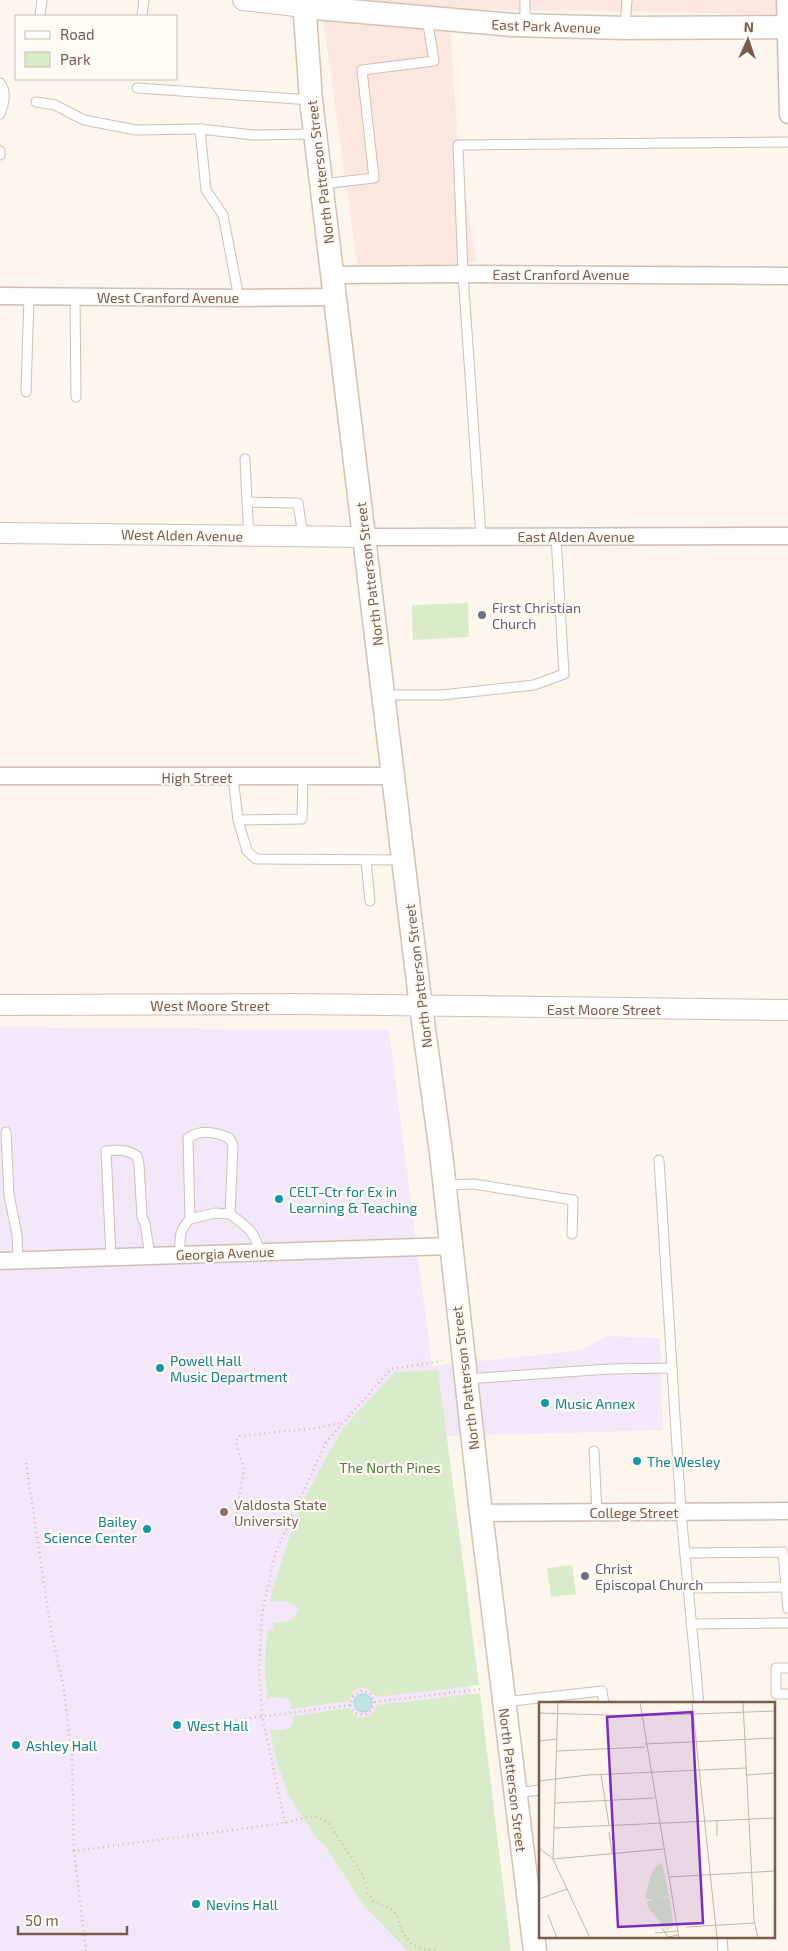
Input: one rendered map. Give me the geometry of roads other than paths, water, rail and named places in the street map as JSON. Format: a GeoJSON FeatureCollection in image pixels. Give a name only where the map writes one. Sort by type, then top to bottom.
{"type":"FeatureCollection","features":[{"type":"Feature","properties":{"kind":"main road","name":"East Park Avenue"},"geometry":{"type":"LineString","coordinates":[[304,4],[427,18],[525,26],[625,28],[786,27]]}},
{"type":"Feature","properties":{"kind":"main road","name":"North Patterson Street"},"geometry":{"type":"LineString","coordinates":[[304,4],[315,134],[444,1185],[503,1702],[536,1951]]}},
{"type":"Feature","properties":{"kind":"street"},"geometry":{"type":"LineString","coordinates":[[242,0],[304,4]]}},
{"type":"Feature","properties":{"kind":"street"},"geometry":{"type":"LineString","coordinates":[[785,0],[788,115]]}},
{"type":"Feature","properties":{"kind":"street","name":"East Cranford Avenue"},"geometry":{"type":"LineString","coordinates":[[335,286],[463,274],[788,276]]}},
{"type":"Feature","properties":{"kind":"street","name":"West Cranford Avenue"},"geometry":{"type":"LineString","coordinates":[[0,296],[239,298],[335,286]]}},
{"type":"Feature","properties":{"kind":"street","name":"West Alden Avenue"},"geometry":{"type":"LineString","coordinates":[[0,533],[364,537]]}},
{"type":"Feature","properties":{"kind":"street","name":"East Alden Avenue"},"geometry":{"type":"LineString","coordinates":[[364,537],[788,536]]}},
{"type":"Feature","properties":{"kind":"street","name":"High Street"},"geometry":{"type":"LineString","coordinates":[[0,776],[394,776]]}},
{"type":"Feature","properties":{"kind":"street","name":"West Moore Street"},"geometry":{"type":"LineString","coordinates":[[0,1005],[294,1004],[421,1007]]}},
{"type":"Feature","properties":{"kind":"street","name":"East Moore Street"},"geometry":{"type":"LineString","coordinates":[[421,1007],[788,1010]]}},
{"type":"Feature","properties":{"kind":"street","name":"Georgia Avenue"},"geometry":{"type":"LineString","coordinates":[[0,1261],[450,1246]]}},
{"type":"Feature","properties":{"kind":"street","name":"College Street"},"geometry":{"type":"LineString","coordinates":[[481,1513],[788,1511]]}},
{"type":"Feature","properties":{"kind":"lane"},"geometry":{"type":"LineString","coordinates":[[40,15],[42,0]]}},
{"type":"Feature","properties":{"kind":"lane"},"geometry":{"type":"LineString","coordinates":[[142,15],[144,0]]}},
{"type":"Feature","properties":{"kind":"lane"},"geometry":{"type":"LineString","coordinates":[[524,0],[525,26]]}},
{"type":"Feature","properties":{"kind":"lane"},"geometry":{"type":"LineString","coordinates":[[625,28],[627,0]]}},
{"type":"Feature","properties":{"kind":"lane"},"geometry":{"type":"LineString","coordinates":[[322,184],[374,178],[362,70],[434,61],[427,18]]}},
{"type":"Feature","properties":{"kind":"lane"},"geometry":{"type":"LineString","coordinates":[[0,83],[3,87],[4,106],[0,114]]}},
{"type":"Feature","properties":{"kind":"lane"},"geometry":{"type":"LineString","coordinates":[[137,88],[311,100]]}},
{"type":"Feature","properties":{"kind":"lane"},"geometry":{"type":"LineString","coordinates":[[36,102],[55,105],[84,120],[136,130],[200,129],[253,135],[315,134]]}},
{"type":"Feature","properties":{"kind":"lane"},"geometry":{"type":"LineString","coordinates":[[200,129],[206,190],[223,215],[239,298]]}},
{"type":"Feature","properties":{"kind":"lane"},"geometry":{"type":"LineString","coordinates":[[480,536],[463,274],[458,145],[788,142]]}},
{"type":"Feature","properties":{"kind":"lane"},"geometry":{"type":"LineString","coordinates":[[26,392],[29,296]]}},
{"type":"Feature","properties":{"kind":"lane"},"geometry":{"type":"LineString","coordinates":[[75,297],[76,396]]}},
{"type":"Feature","properties":{"kind":"lane"},"geometry":{"type":"LineString","coordinates":[[245,459],[249,536]]}},
{"type":"Feature","properties":{"kind":"lane"},"geometry":{"type":"LineString","coordinates":[[247,502],[298,504],[303,536]]}},
{"type":"Feature","properties":{"kind":"lane"},"geometry":{"type":"LineString","coordinates":[[384,695],[442,695],[534,685],[564,674],[556,536]]}},
{"type":"Feature","properties":{"kind":"lane"},"geometry":{"type":"LineString","coordinates":[[238,820],[302,819],[303,776]]}},
{"type":"Feature","properties":{"kind":"lane"},"geometry":{"type":"LineString","coordinates":[[233,777],[238,820],[247,851],[256,859],[404,860]]}},
{"type":"Feature","properties":{"kind":"lane"},"geometry":{"type":"LineString","coordinates":[[366,860],[370,902]]}},
{"type":"Feature","properties":{"kind":"lane"},"geometry":{"type":"LineString","coordinates":[[6,1132],[9,1195],[18,1260]]}},
{"type":"Feature","properties":{"kind":"lane"},"geometry":{"type":"LineString","coordinates":[[190,1219],[188,1138],[196,1132],[208,1132],[229,1138],[233,1145],[230,1214]]}},
{"type":"Feature","properties":{"kind":"lane"},"geometry":{"type":"LineString","coordinates":[[110,1257],[106,1151],[116,1150],[126,1150],[137,1156],[142,1217],[145,1224],[150,1256]]}},
{"type":"Feature","properties":{"kind":"lane"},"geometry":{"type":"LineString","coordinates":[[659,1160],[681,1512],[699,1702]]}},
{"type":"Feature","properties":{"kind":"lane"},"geometry":{"type":"LineString","coordinates":[[444,1185],[474,1184],[573,1200],[572,1234]]}},
{"type":"Feature","properties":{"kind":"lane"},"geometry":{"type":"LineString","coordinates":[[180,1255],[179,1234],[183,1227],[190,1219],[215,1213],[230,1214],[245,1225],[258,1240],[259,1252]]}},
{"type":"Feature","properties":{"kind":"lane"},"geometry":{"type":"LineString","coordinates":[[466,1379],[610,1369],[672,1368]]}},
{"type":"Feature","properties":{"kind":"lane"},"geometry":{"type":"LineString","coordinates":[[594,1451],[597,1512]]}},
{"type":"Feature","properties":{"kind":"lane"},"geometry":{"type":"LineString","coordinates":[[685,1553],[783,1552],[788,1609]]}},
{"type":"Feature","properties":{"kind":"lane"},"geometry":{"type":"LineString","coordinates":[[688,1588],[786,1587]]}},
{"type":"Feature","properties":{"kind":"lane"},"geometry":{"type":"LineString","coordinates":[[692,1624],[788,1623]]}},
{"type":"Feature","properties":{"kind":"lane"},"geometry":{"type":"LineString","coordinates":[[788,1668],[776,1668],[776,1694],[788,1694]]}},
{"type":"Feature","properties":{"kind":"lane"},"geometry":{"type":"LineString","coordinates":[[503,1702],[544,1701],[602,1691],[604,1702]]}},
{"type":"Feature","properties":{"kind":"lane"},"geometry":{"type":"LineString","coordinates":[[515,1794],[539,1790]]}},
{"type":"Feature","properties":{"kind":"lane"},"geometry":{"type":"LineString","coordinates":[[722,1938],[723,1951]]}},
{"type":"Feature","properties":{"kind":"water"},"geometry":{"type":"Polygon","coordinates":[[[359,1694],[367,1694],[372,1699],[370,1710],[359,1712],[354,1707],[354,1699],[359,1694]]]}},
{"type":"Feature","properties":{"kind":"place","name":"First Christian Church"},"geometry":{"type":"Point","coordinates":[482,615]}},
{"type":"Feature","properties":{"kind":"place","name":"CELT-Ctr for Ex in Learning & Teaching"},"geometry":{"type":"Point","coordinates":[279,1199]}},
{"type":"Feature","properties":{"kind":"place","name":"Powell Hall Music Department"},"geometry":{"type":"Point","coordinates":[160,1368]}},
{"type":"Feature","properties":{"kind":"place","name":"Music Annex"},"geometry":{"type":"Point","coordinates":[545,1403]}},
{"type":"Feature","properties":{"kind":"place","name":"The Wesley"},"geometry":{"type":"Point","coordinates":[637,1461]}},
{"type":"Feature","properties":{"kind":"place","name":"Valdosta State University"},"geometry":{"type":"Point","coordinates":[224,1512]}},
{"type":"Feature","properties":{"kind":"place","name":"Bailey Science Center"},"geometry":{"type":"Point","coordinates":[147,1529]}},
{"type":"Feature","properties":{"kind":"place","name":"Christ Episcopal Church"},"geometry":{"type":"Point","coordinates":[585,1576]}},
{"type":"Feature","properties":{"kind":"place","name":"West Hall"},"geometry":{"type":"Point","coordinates":[177,1725]}},
{"type":"Feature","properties":{"kind":"place","name":"Ashley Hall"},"geometry":{"type":"Point","coordinates":[16,1745]}},
{"type":"Feature","properties":{"kind":"place","name":"Nevins Hall"},"geometry":{"type":"Point","coordinates":[196,1904]}},
{"type":"Feature","properties":{"kind":"park label","name":"The North Pines"},"geometry":{"type":"Point","coordinates":[390,1467]}}]}
